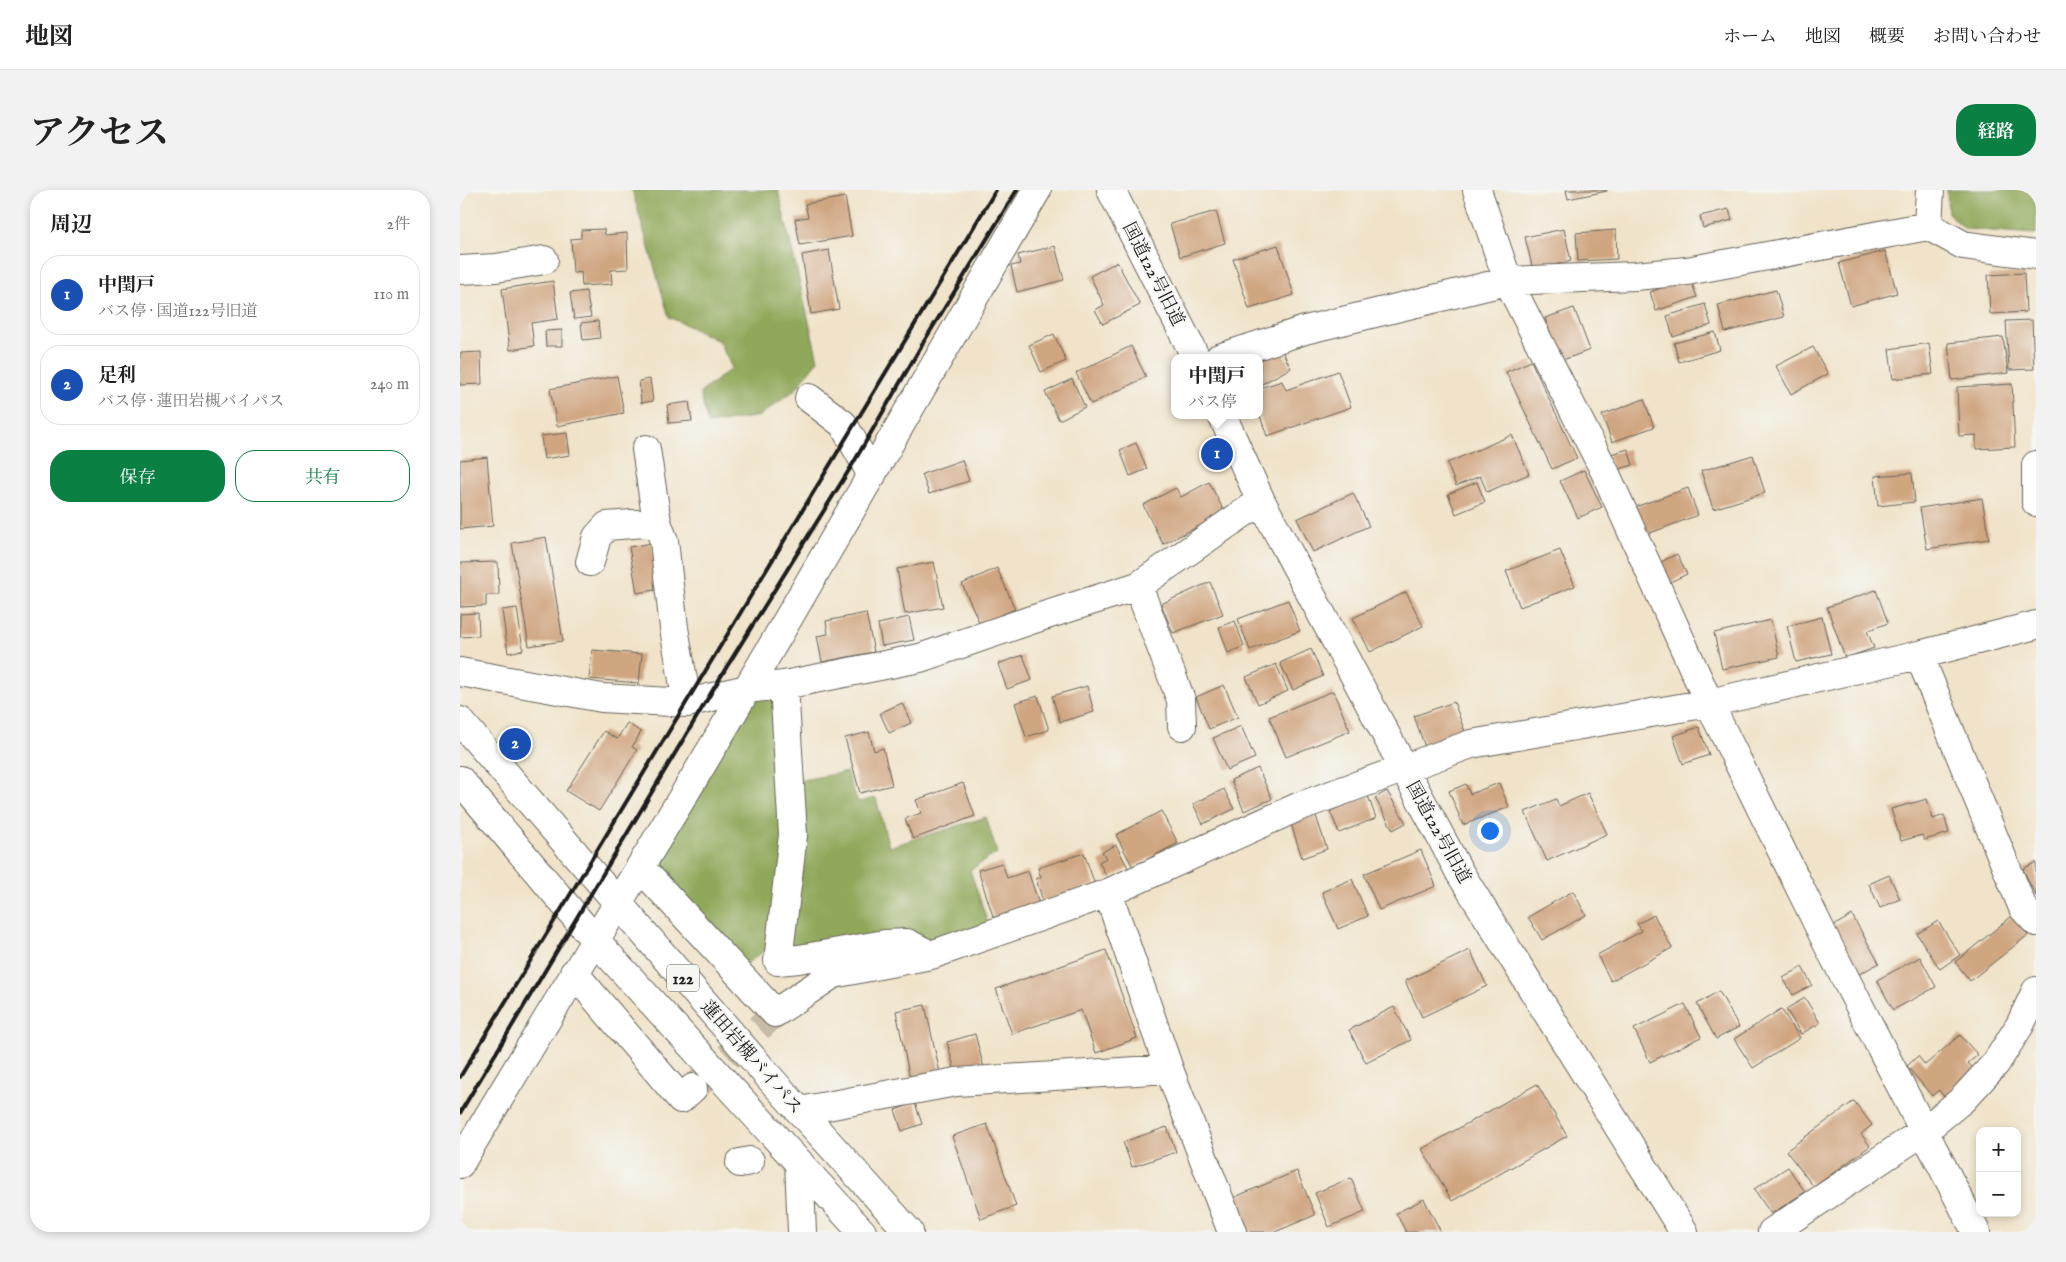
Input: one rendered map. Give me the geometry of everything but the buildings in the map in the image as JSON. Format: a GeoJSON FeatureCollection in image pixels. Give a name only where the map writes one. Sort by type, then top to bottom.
{"type":"FeatureCollection","features":[{"type":"Feature","properties":{"kind":"main road"},"geometry":{"type":"LineString","coordinates":[[460,1164],[746,689],[1037,190]]}},
{"type":"Feature","properties":{"kind":"main road","name":"国道122号旧道"},"geometry":{"type":"LineString","coordinates":[[1111,190],[1194,354]]}},
{"type":"Feature","properties":{"kind":"main road"},"geometry":{"type":"LineString","coordinates":[[1477,190],[1508,281],[1605,472],[1709,703],[1829,947],[1976,1232]]}},
{"type":"Feature","properties":{"kind":"main road"},"geometry":{"type":"LineString","coordinates":[[1928,226],[1930,190]]}},
{"type":"Feature","properties":{"kind":"main road"},"geometry":{"type":"LineString","coordinates":[[1231,354],[1305,330],[1508,281],[1687,271],[1928,226],[1963,245],[2036,255]]}},
{"type":"Feature","properties":{"kind":"main road"},"geometry":{"type":"LineString","coordinates":[[460,270],[496,268],[544,260]]}},
{"type":"Feature","properties":{"kind":"main road"},"geometry":{"type":"LineString","coordinates":[[809,398],[843,424],[872,475]]}},
{"type":"Feature","properties":{"kind":"main road","name":"国道122号旧道"},"geometry":{"type":"LineString","coordinates":[[1224,419],[1261,501],[1460,873],[1684,1232]]}},
{"type":"Feature","properties":{"kind":"main road"},"geometry":{"type":"LineString","coordinates":[[646,449],[657,522],[664,541],[674,628],[688,703]]}},
{"type":"Feature","properties":{"kind":"main road"},"geometry":{"type":"LineString","coordinates":[[2036,465],[2036,502]]}},
{"type":"Feature","properties":{"kind":"main road"},"geometry":{"type":"LineString","coordinates":[[460,672],[602,698],[688,703],[746,689],[784,684],[920,658],[1138,586],[1261,501]]}},
{"type":"Feature","properties":{"kind":"main road"},"geometry":{"type":"LineString","coordinates":[[590,562],[597,537],[607,526],[657,522]]}},
{"type":"Feature","properties":{"kind":"main road"},"geometry":{"type":"LineString","coordinates":[[1138,586],[1182,700],[1182,726]]}},
{"type":"Feature","properties":{"kind":"main road"},"geometry":{"type":"LineString","coordinates":[[640,867],[775,1013],[833,974],[931,955],[1108,893],[1298,807],[1403,767],[1471,744],[1709,703],[1920,655],[2036,625]]}},
{"type":"Feature","properties":{"kind":"main road"},"geometry":{"type":"LineString","coordinates":[[1920,655],[2023,908],[2036,922]]}},
{"type":"Feature","properties":{"kind":"main road"},"geometry":{"type":"LineString","coordinates":[[784,684],[794,835],[778,961],[907,943],[931,955]]}},
{"type":"Feature","properties":{"kind":"main road","name":"蓮田岩槻バイパス"},"geometry":{"type":"LineString","coordinates":[[460,721],[800,1111],[909,1232]]}},
{"type":"Feature","properties":{"kind":"main road","name":"蓮田岩槻バイパス"},"geometry":{"type":"LineString","coordinates":[[460,780],[595,940],[862,1232]]}},
{"type":"Feature","properties":{"kind":"main road"},"geometry":{"type":"LineString","coordinates":[[1108,893],[1169,1069],[1232,1232]]}},
{"type":"Feature","properties":{"kind":"main road"},"geometry":{"type":"LineString","coordinates":[[574,973],[681,1099],[694,1088]]}},
{"type":"Feature","properties":{"kind":"main road"},"geometry":{"type":"LineString","coordinates":[[1772,1232],[1924,1131],[1962,1100],[1996,1063],[2020,1025],[2036,991]]}},
{"type":"Feature","properties":{"kind":"main road"},"geometry":{"type":"LineString","coordinates":[[800,1111],[956,1082],[1169,1069]]}},
{"type":"Feature","properties":{"kind":"main road"},"geometry":{"type":"LineString","coordinates":[[799,1162],[802,1232]]}},
{"type":"Feature","properties":{"kind":"green space"},"geometry":{"type":"Polygon","coordinates":[[[632,190],[778,190],[818,360],[795,390],[759,416],[708,424],[700,393],[732,368],[719,341],[669,317],[632,190]]]}},
{"type":"Feature","properties":{"kind":"green space"},"geometry":{"type":"Polygon","coordinates":[[[1947,190],[2036,190],[2036,234],[1965,229],[1948,213],[1947,190]]]}},
{"type":"Feature","properties":{"kind":"green space"},"geometry":{"type":"Polygon","coordinates":[[[770,696],[777,701],[785,783],[846,772],[858,802],[876,798],[889,847],[986,817],[997,853],[970,870],[988,923],[930,946],[768,948],[742,967],[654,878],[644,849],[730,705],[770,696]]]}},
{"type":"Feature","properties":{"kind":"tunnel"},"geometry":{"type":"LineString","coordinates":[[697,1085],[775,1013]]}},
{"type":"Feature","properties":{"kind":"railway"},"geometry":{"type":"LineString","coordinates":[[460,1077],[996,190]]}},
{"type":"Feature","properties":{"kind":"railway"},"geometry":{"type":"LineString","coordinates":[[460,1113],[726,668],[851,467],[923,343],[1017,190]]}},
{"type":"Feature","properties":{"kind":"place","name":"中閏戸"},"geometry":{"type":"Point","coordinates":[1217,454]}},
{"type":"Feature","properties":{"kind":"place","name":"足利"},"geometry":{"type":"Point","coordinates":[515,744]}}]}
